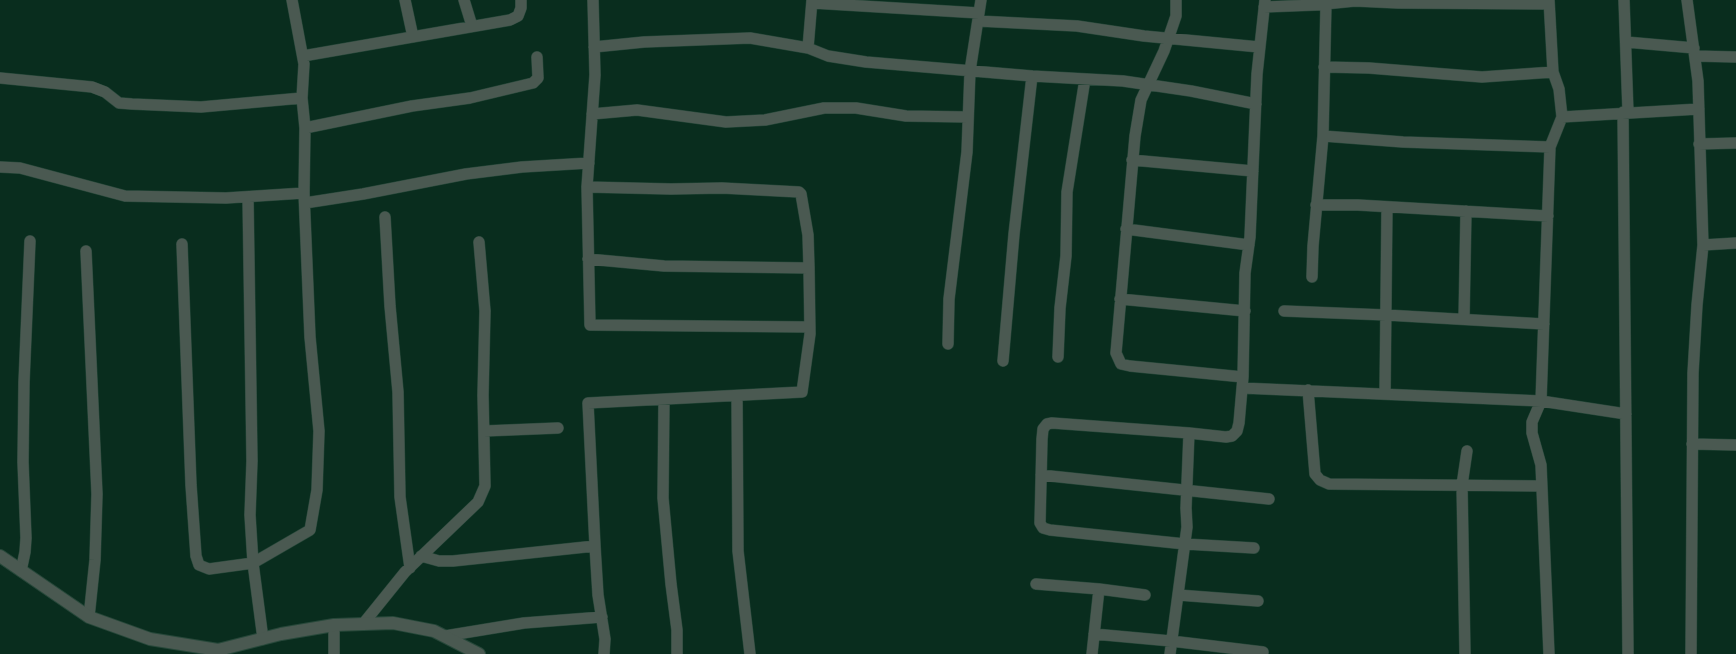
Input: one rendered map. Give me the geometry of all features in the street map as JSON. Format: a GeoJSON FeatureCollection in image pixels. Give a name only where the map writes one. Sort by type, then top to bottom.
{"type":"FeatureCollection","features":[{"type":"Feature","properties":{"kind":"street"},"geometry":{"type":"LineString","coordinates":[[182,244],[191,484],[196,556],[199,565],[208,569],[253,563],[310,530],[316,490],[319,431],[310,337],[302,98],[304,64],[292,0]]}},
{"type":"Feature","properties":{"kind":"street"},"geometry":{"type":"LineString","coordinates":[[404,0],[413,37]]}},
{"type":"Feature","properties":{"kind":"street"},"geometry":{"type":"LineString","coordinates":[[464,0],[472,26]]}},
{"type":"Feature","properties":{"kind":"street"},"geometry":{"type":"LineString","coordinates":[[303,56],[510,20],[518,16],[521,0]]}},
{"type":"Feature","properties":{"kind":"street"},"geometry":{"type":"LineString","coordinates":[[594,0],[595,75],[587,187],[590,325],[810,326]]}},
{"type":"Feature","properties":{"kind":"street"},"geometry":{"type":"LineString","coordinates":[[948,344],[949,298],[967,152],[970,71],[981,0]]}},
{"type":"Feature","properties":{"kind":"street"},"geometry":{"type":"LineString","coordinates":[[1176,0],[1176,16],[1169,37],[1141,100],[1132,160],[1120,299],[1116,353],[1121,364],[1308,390],[1541,401],[1626,414]]}},
{"type":"Feature","properties":{"kind":"street"},"geometry":{"type":"LineString","coordinates":[[1624,0],[1626,42],[1628,654]]}},
{"type":"Feature","properties":{"kind":"street"},"geometry":{"type":"LineString","coordinates":[[1688,0],[1698,81],[1703,245],[1697,305],[1692,444],[1691,654]]}},
{"type":"Feature","properties":{"kind":"street"},"geometry":{"type":"LineString","coordinates":[[1254,548],[1185,544],[1043,528],[1040,523],[1043,429],[1046,424],[1226,437],[1232,436],[1236,431],[1239,423],[1242,382],[1245,272],[1249,244],[1256,104],[1264,4],[1326,4],[1355,1],[1398,3],[1549,2],[1553,72],[1559,89],[1562,116],[1550,147],[1541,401],[1532,422],[1532,433],[1541,465],[1549,654]]}},
{"type":"Feature","properties":{"kind":"street"},"geometry":{"type":"LineString","coordinates":[[808,48],[812,2],[1077,26],[1144,36],[1260,47]]}},
{"type":"Feature","properties":{"kind":"street"},"geometry":{"type":"LineString","coordinates":[[1312,277],[1316,205],[1323,136],[1326,4]]}},
{"type":"Feature","properties":{"kind":"street"},"geometry":{"type":"LineString","coordinates":[[594,48],[644,42],[750,38],[808,48],[828,56],[852,60],[1148,85],[1191,91],[1256,104]]}},
{"type":"Feature","properties":{"kind":"street"},"geometry":{"type":"LineString","coordinates":[[1626,42],[1736,57]]}},
{"type":"Feature","properties":{"kind":"street"},"geometry":{"type":"LineString","coordinates":[[304,128],[412,106],[470,98],[533,83],[538,78],[537,57]]}},
{"type":"Feature","properties":{"kind":"street"},"geometry":{"type":"LineString","coordinates":[[1324,68],[1369,68],[1482,77],[1553,72]]}},
{"type":"Feature","properties":{"kind":"street"},"geometry":{"type":"LineString","coordinates":[[1003,361],[1014,234],[1032,76]]}},
{"type":"Feature","properties":{"kind":"street"},"geometry":{"type":"LineString","coordinates":[[0,78],[92,87],[105,92],[119,103],[132,104],[201,107],[302,98]]}},
{"type":"Feature","properties":{"kind":"street"},"geometry":{"type":"LineString","coordinates":[[1058,357],[1060,308],[1066,256],[1067,192],[1084,79]]}},
{"type":"Feature","properties":{"kind":"street"},"geometry":{"type":"LineString","coordinates":[[592,114],[637,110],[726,122],[765,120],[824,108],[856,108],[906,116],[968,117]]}},
{"type":"Feature","properties":{"kind":"street"},"geometry":{"type":"LineString","coordinates":[[1562,116],[1699,109]]}},
{"type":"Feature","properties":{"kind":"street"},"geometry":{"type":"LineString","coordinates":[[1323,136],[1403,142],[1550,147]]}},
{"type":"Feature","properties":{"kind":"street"},"geometry":{"type":"LineString","coordinates":[[1699,144],[1736,143]]}},
{"type":"Feature","properties":{"kind":"street"},"geometry":{"type":"LineString","coordinates":[[1132,160],[1253,171]]}},
{"type":"Feature","properties":{"kind":"street"},"geometry":{"type":"LineString","coordinates":[[0,167],[20,168],[125,196],[305,198],[364,194],[466,174],[522,167],[589,163]]}},
{"type":"Feature","properties":{"kind":"street"},"geometry":{"type":"LineString","coordinates":[[587,187],[722,188],[799,192],[801,194],[808,235],[810,326],[802,392],[588,403],[598,595],[605,639],[604,654]]}},
{"type":"Feature","properties":{"kind":"street"},"geometry":{"type":"LineString","coordinates":[[248,197],[252,461],[250,515],[253,563],[262,639]]}},
{"type":"Feature","properties":{"kind":"street"},"geometry":{"type":"LineString","coordinates":[[1316,205],[1548,216]]}},
{"type":"Feature","properties":{"kind":"street"},"geometry":{"type":"LineString","coordinates":[[1385,394],[1387,207]]}},
{"type":"Feature","properties":{"kind":"street"},"geometry":{"type":"LineString","coordinates":[[1464,319],[1466,211]]}},
{"type":"Feature","properties":{"kind":"street"},"geometry":{"type":"LineString","coordinates":[[385,217],[390,306],[398,392],[400,497],[410,568]]}},
{"type":"Feature","properties":{"kind":"street"},"geometry":{"type":"LineString","coordinates":[[1126,229],[1249,244]]}},
{"type":"Feature","properties":{"kind":"street"},"geometry":{"type":"LineString","coordinates":[[21,570],[25,545],[24,382],[30,241]]}},
{"type":"Feature","properties":{"kind":"street"},"geometry":{"type":"LineString","coordinates":[[363,624],[421,556],[478,502],[486,486],[484,431],[485,311],[479,242]]}},
{"type":"Feature","properties":{"kind":"street"},"geometry":{"type":"LineString","coordinates":[[1703,245],[1736,243]]}},
{"type":"Feature","properties":{"kind":"street"},"geometry":{"type":"LineString","coordinates":[[86,252],[97,494],[95,560],[89,617]]}},
{"type":"Feature","properties":{"kind":"street"},"geometry":{"type":"LineString","coordinates":[[588,259],[664,266],[809,268]]}},
{"type":"Feature","properties":{"kind":"street"},"geometry":{"type":"LineString","coordinates":[[1120,299],[1245,311]]}},
{"type":"Feature","properties":{"kind":"street"},"geometry":{"type":"LineString","coordinates":[[1284,311],[1544,324]]}},
{"type":"Feature","properties":{"kind":"street"},"geometry":{"type":"LineString","coordinates":[[1308,390],[1314,474],[1320,480],[1329,484],[1542,486]]}},
{"type":"Feature","properties":{"kind":"street"},"geometry":{"type":"LineString","coordinates":[[737,396],[738,551],[750,654]]}},
{"type":"Feature","properties":{"kind":"street"},"geometry":{"type":"LineString","coordinates":[[664,400],[663,498],[677,630],[677,654]]}},
{"type":"Feature","properties":{"kind":"street"},"geometry":{"type":"LineString","coordinates":[[484,431],[558,428]]}},
{"type":"Feature","properties":{"kind":"street"},"geometry":{"type":"LineString","coordinates":[[1170,654],[1187,527],[1189,433]]}},
{"type":"Feature","properties":{"kind":"street"},"geometry":{"type":"LineString","coordinates":[[1692,444],[1736,445]]}},
{"type":"Feature","properties":{"kind":"street"},"geometry":{"type":"LineString","coordinates":[[1464,654],[1462,485],[1467,451]]}},
{"type":"Feature","properties":{"kind":"street"},"geometry":{"type":"LineString","coordinates":[[1041,475],[1269,498]]}},
{"type":"Feature","properties":{"kind":"street"},"geometry":{"type":"LineString","coordinates":[[421,556],[439,561],[453,561],[595,546]]}},
{"type":"Feature","properties":{"kind":"street"},"geometry":{"type":"LineString","coordinates":[[0,556],[89,617],[150,639],[218,650],[334,625],[393,624],[434,631],[479,654]]}},
{"type":"Feature","properties":{"kind":"street"},"geometry":{"type":"LineString","coordinates":[[1036,584],[1145,595]]}},
{"type":"Feature","properties":{"kind":"street"},"geometry":{"type":"LineString","coordinates":[[1092,654],[1099,589]]}},
{"type":"Feature","properties":{"kind":"street"},"geometry":{"type":"LineString","coordinates":[[1178,595],[1258,601]]}},
{"type":"Feature","properties":{"kind":"street"},"geometry":{"type":"LineString","coordinates":[[445,636],[524,623],[602,617]]}},
{"type":"Feature","properties":{"kind":"street"},"geometry":{"type":"LineString","coordinates":[[334,625],[334,654]]}},
{"type":"Feature","properties":{"kind":"street"},"geometry":{"type":"LineString","coordinates":[[1094,634],[1263,652]]}}]}
